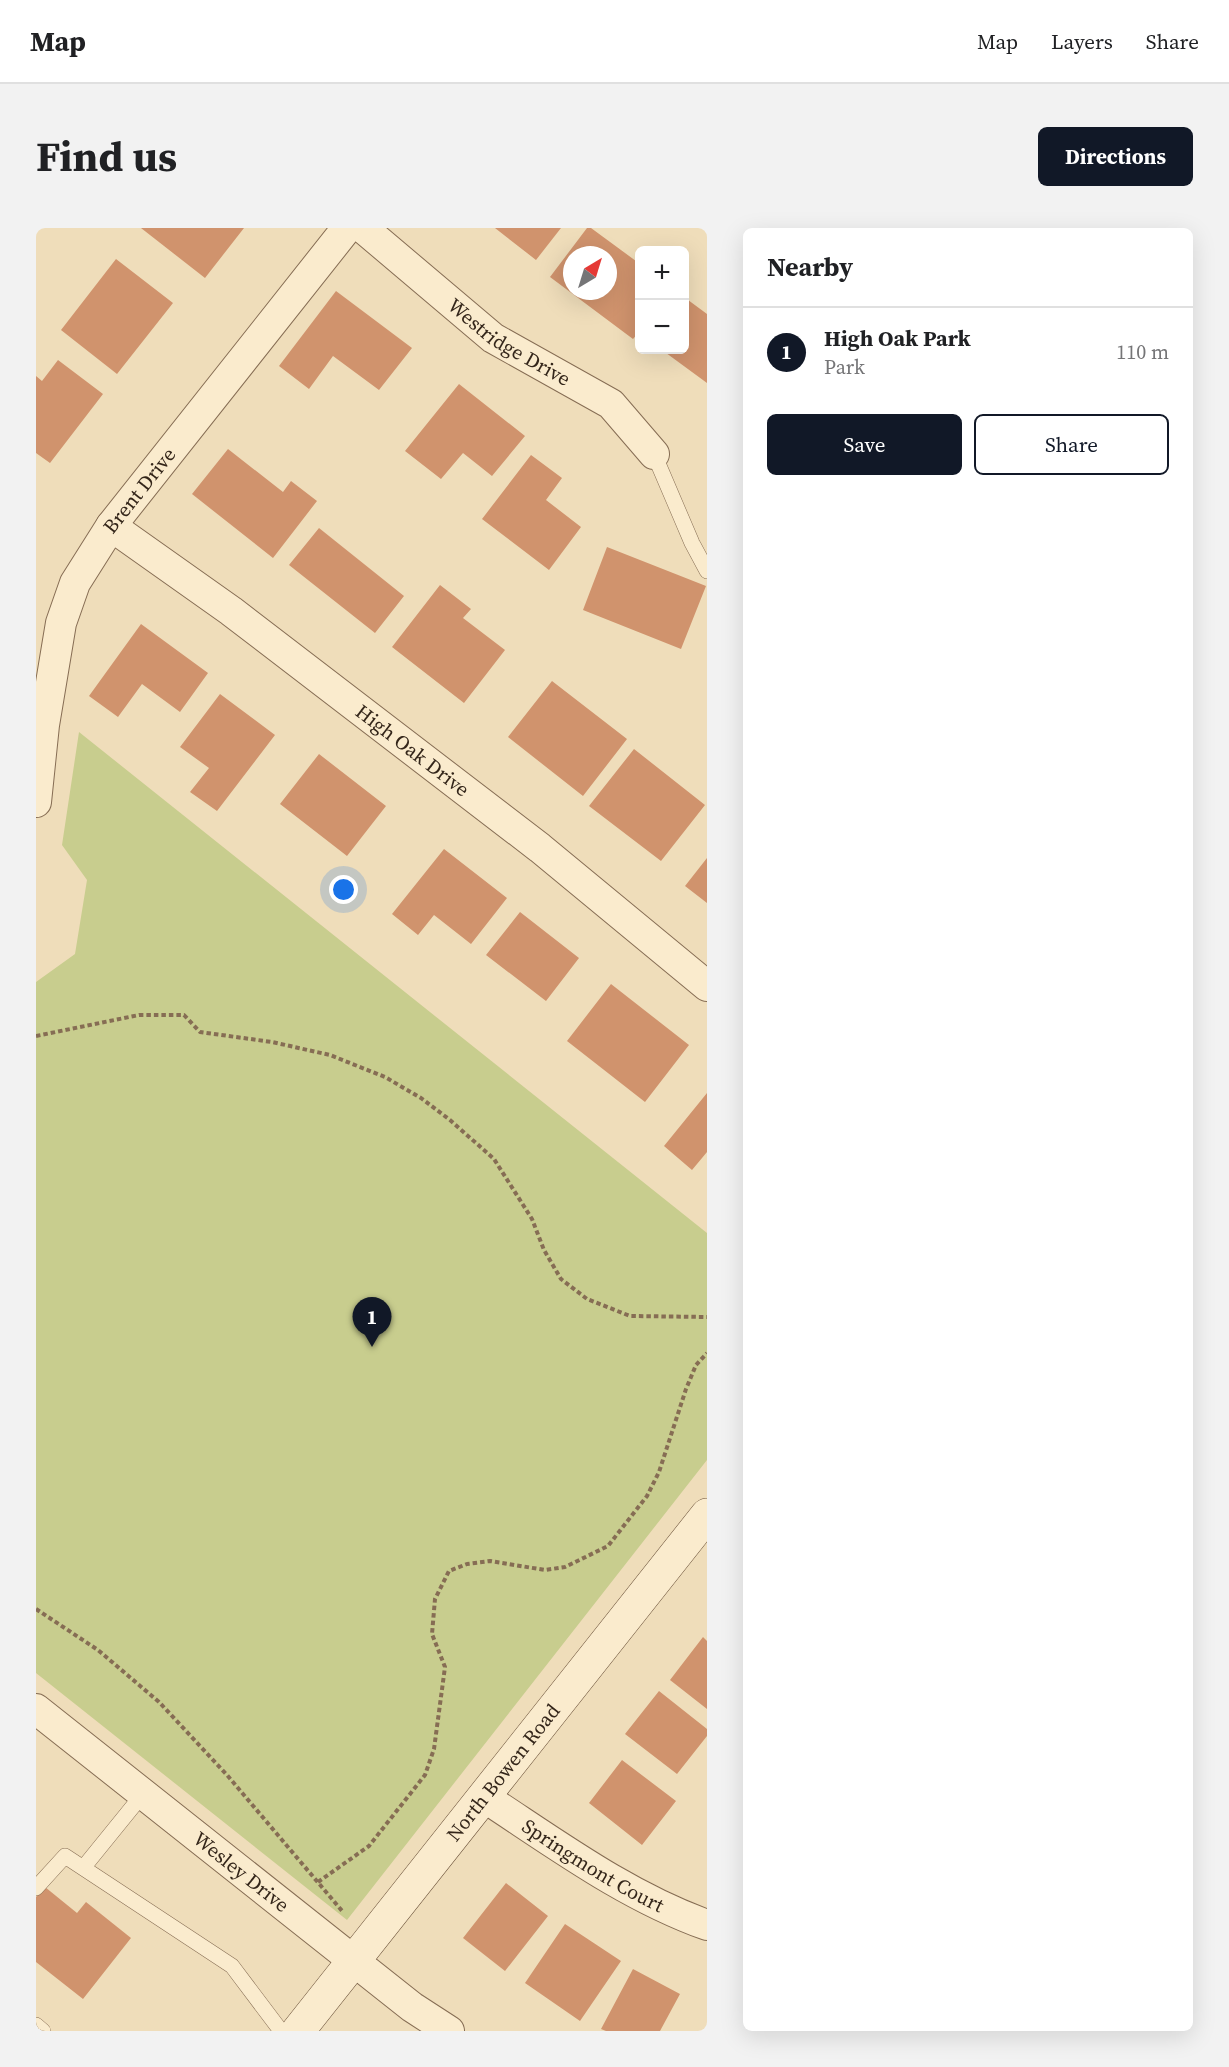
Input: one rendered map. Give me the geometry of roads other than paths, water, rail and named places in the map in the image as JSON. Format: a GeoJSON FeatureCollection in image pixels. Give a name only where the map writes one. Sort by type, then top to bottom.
{"type":"FeatureCollection","features":[{"type":"Feature","properties":{"kind":"street","name":"Brent Drive"},"geometry":{"type":"LineString","coordinates":[[36,802],[44,725],[61,623],[75,584],[111,526],[347,228]]}},
{"type":"Feature","properties":{"kind":"street","name":"Westridge Drive"},"geometry":{"type":"LineString","coordinates":[[363,228],[493,338],[611,404],[654,454]]}},
{"type":"Feature","properties":{"kind":"street","name":"High Oak Drive"},"geometry":{"type":"LineString","coordinates":[[111,526],[231,611],[540,848],[707,986]]}},
{"type":"Feature","properties":{"kind":"street","name":"North Bowen Road"},"geometry":{"type":"LineString","coordinates":[[298,2031],[707,1515]]}},
{"type":"Feature","properties":{"kind":"street","name":"Wesley Drive"},"geometry":{"type":"LineString","coordinates":[[36,1709],[143,1794],[363,1951],[412,2007],[449,2031]]}},
{"type":"Feature","properties":{"kind":"street","name":"Springmont Court"},"geometry":{"type":"LineString","coordinates":[[484,1797],[613,1881],[674,1913],[707,1925]]}},
{"type":"Feature","properties":{"kind":"lane"},"geometry":{"type":"LineString","coordinates":[[654,454],[692,543],[707,571]]}},
{"type":"Feature","properties":{"kind":"lane"},"geometry":{"type":"LineString","coordinates":[[83,1868],[143,1794]]}},
{"type":"Feature","properties":{"kind":"lane"},"geometry":{"type":"LineString","coordinates":[[36,1888],[65,1856],[232,1966],[281,2031]]}},
{"type":"Feature","properties":{"kind":"lane"},"geometry":{"type":"LineString","coordinates":[[36,2025],[43,2031]]}},
{"type":"Feature","properties":{"kind":"place","name":"High Oak Park"},"geometry":{"type":"Point","coordinates":[372,1347]}}]}
